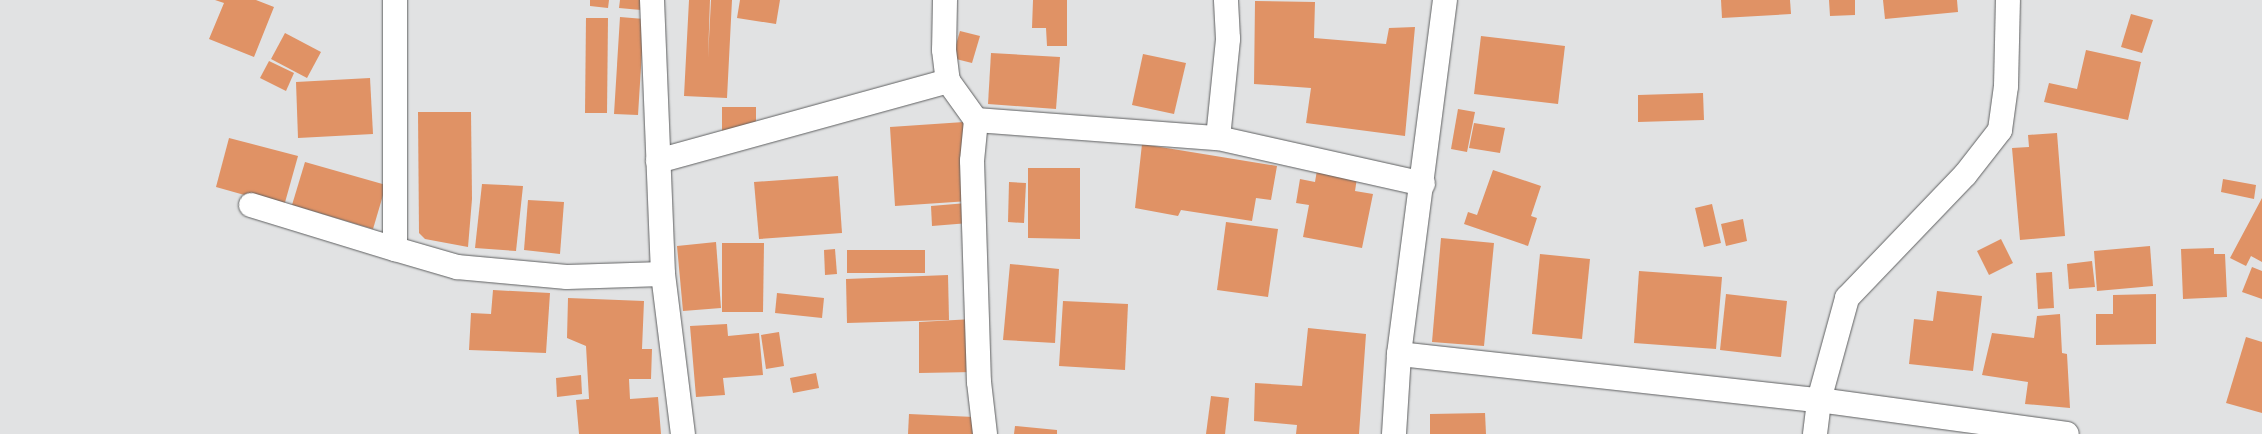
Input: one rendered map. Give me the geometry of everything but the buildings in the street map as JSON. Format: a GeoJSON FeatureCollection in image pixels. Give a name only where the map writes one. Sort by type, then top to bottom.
{"type":"FeatureCollection","features":[{"type":"Feature","properties":{"kind":"street"},"geometry":{"type":"LineString","coordinates":[[395,0],[395,249]]}},
{"type":"Feature","properties":{"kind":"street"},"geometry":{"type":"LineString","coordinates":[[652,0],[663,274],[683,434]]}},
{"type":"Feature","properties":{"kind":"street"},"geometry":{"type":"LineString","coordinates":[[945,0],[944,50],[948,81],[976,120],[972,161],[979,382],[985,434]]}},
{"type":"Feature","properties":{"kind":"street"},"geometry":{"type":"LineString","coordinates":[[1218,138],[1228,39],[1226,0]]}},
{"type":"Feature","properties":{"kind":"street"},"geometry":{"type":"LineString","coordinates":[[1394,434],[1399,354],[1423,184],[1445,0]]}},
{"type":"Feature","properties":{"kind":"street"},"geometry":{"type":"LineString","coordinates":[[1815,434],[1819,400],[1847,298],[1965,175],[2000,130],[2006,86],[2008,0]]}},
{"type":"Feature","properties":{"kind":"street"},"geometry":{"type":"LineString","coordinates":[[658,160],[948,81]]}},
{"type":"Feature","properties":{"kind":"street"},"geometry":{"type":"LineString","coordinates":[[976,120],[1218,138],[1423,184]]}},
{"type":"Feature","properties":{"kind":"street"},"geometry":{"type":"LineString","coordinates":[[251,205],[457,267],[558,276],[663,274]]}},
{"type":"Feature","properties":{"kind":"street"},"geometry":{"type":"LineString","coordinates":[[1399,354],[1819,400],[2067,434]]}}]}
